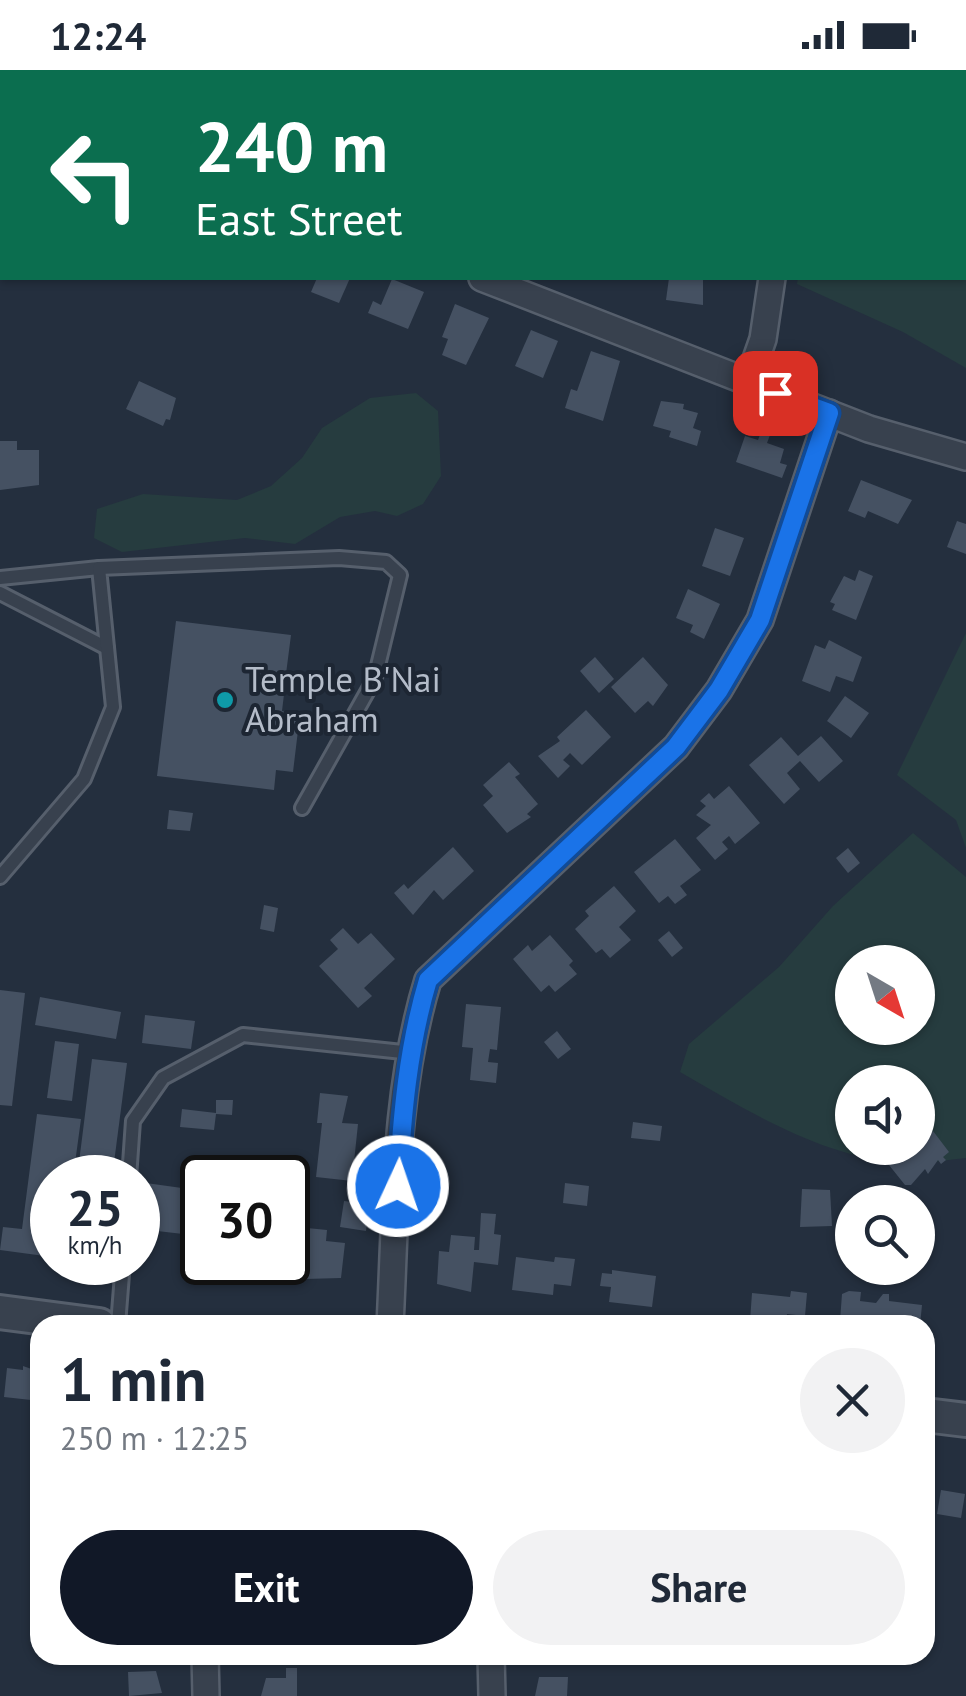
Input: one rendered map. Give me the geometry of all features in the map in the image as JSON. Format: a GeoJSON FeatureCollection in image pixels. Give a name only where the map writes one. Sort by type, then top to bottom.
{"type":"FeatureCollection","features":[{"type":"Feature","properties":{"kind":"street"},"geometry":{"type":"LineString","coordinates":[[487,280],[829,413],[966,457]]}},
{"type":"Feature","properties":{"kind":"street"},"geometry":{"type":"LineString","coordinates":[[748,382],[763,338],[772,280]]}},
{"type":"Feature","properties":{"kind":"street"},"geometry":{"type":"LineString","coordinates":[[391,1315],[402,1116],[428,980],[676,747],[719,690],[760,620],[829,413]]}},
{"type":"Feature","properties":{"kind":"street"},"geometry":{"type":"LineString","coordinates":[[0,1312],[30,1316]]}},
{"type":"Feature","properties":{"kind":"street"},"geometry":{"type":"LineString","coordinates":[[935,1416],[966,1420]]}},
{"type":"Feature","properties":{"kind":"street"},"geometry":{"type":"LineString","coordinates":[[206,1665],[206,1696]]}},
{"type":"Feature","properties":{"kind":"street"},"geometry":{"type":"LineString","coordinates":[[491,1665],[492,1696]]}},
{"type":"Feature","properties":{"kind":"lane"},"geometry":{"type":"LineString","coordinates":[[0,578],[99,568],[339,558],[386,562],[400,575],[375,678],[302,808]]}},
{"type":"Feature","properties":{"kind":"lane"},"geometry":{"type":"LineString","coordinates":[[0,877],[84,779],[113,707],[99,568]]}},
{"type":"Feature","properties":{"kind":"lane"},"geometry":{"type":"LineString","coordinates":[[0,593],[107,648]]}},
{"type":"Feature","properties":{"kind":"lane"},"geometry":{"type":"LineString","coordinates":[[131,1155],[133,1121],[163,1078],[243,1035],[412,1053]]}},
{"type":"Feature","properties":{"kind":"lane"},"geometry":{"type":"LineString","coordinates":[[119,1315],[121,1285]]}},
{"type":"Feature","properties":{"kind":"green space"},"geometry":{"type":"Polygon","coordinates":[[[798,280],[966,280],[966,368],[903,332],[797,284],[798,280]]]}},
{"type":"Feature","properties":{"kind":"green space"},"geometry":{"type":"Polygon","coordinates":[[[416,393],[438,411],[441,476],[423,504],[397,516],[375,511],[340,517],[295,544],[245,538],[122,552],[94,538],[97,509],[143,494],[237,500],[271,486],[302,458],[322,428],[370,398],[416,393]]]}},
{"type":"Feature","properties":{"kind":"green space"},"geometry":{"type":"Polygon","coordinates":[[[966,633],[966,848],[956,820],[897,775],[966,633]]]}},
{"type":"Feature","properties":{"kind":"green space"},"geometry":{"type":"Polygon","coordinates":[[[913,833],[966,877],[966,1158],[935,1161],[935,1065],[835,1065],[835,1149],[787,1130],[680,1072],[689,1044],[779,967],[833,906],[913,833]]]}},
{"type":"Feature","properties":{"kind":"building"},"geometry":{"type":"Polygon","coordinates":[[[316,280],[349,280],[339,303],[311,292],[316,280]]]}},
{"type":"Feature","properties":{"kind":"building"},"geometry":{"type":"Polygon","coordinates":[[[392,280],[424,292],[408,329],[368,313],[373,301],[381,305],[392,280]]]}},
{"type":"Feature","properties":{"kind":"building"},"geometry":{"type":"Polygon","coordinates":[[[669,280],[703,280],[703,305],[666,300],[669,280]]]}},
{"type":"Feature","properties":{"kind":"building"},"geometry":{"type":"Polygon","coordinates":[[[455,304],[489,318],[466,365],[442,355],[448,339],[442,337],[455,304]]]}},
{"type":"Feature","properties":{"kind":"building"},"geometry":{"type":"Polygon","coordinates":[[[531,330],[558,341],[543,378],[515,366],[531,330]]]}},
{"type":"Feature","properties":{"kind":"building"},"geometry":{"type":"Polygon","coordinates":[[[591,351],[620,361],[603,421],[565,408],[571,389],[577,391],[591,351]]]}},
{"type":"Feature","properties":{"kind":"building"},"geometry":{"type":"Polygon","coordinates":[[[139,381],[176,398],[170,420],[166,419],[163,426],[126,409],[139,381]]]}},
{"type":"Feature","properties":{"kind":"building"},"geometry":{"type":"Polygon","coordinates":[[[661,401],[684,404],[683,409],[698,413],[693,428],[701,431],[697,446],[669,437],[671,431],[653,426],[661,401]]]}},
{"type":"Feature","properties":{"kind":"building"},"geometry":{"type":"Polygon","coordinates":[[[761,432],[770,435],[767,443],[784,449],[780,463],[787,465],[782,478],[736,462],[745,436],[758,440],[761,432]]]}},
{"type":"Feature","properties":{"kind":"building"},"geometry":{"type":"Polygon","coordinates":[[[0,441],[17,441],[17,450],[39,450],[39,485],[0,490],[0,441]]]}},
{"type":"Feature","properties":{"kind":"building"},"geometry":{"type":"Polygon","coordinates":[[[861,480],[912,500],[898,524],[868,511],[865,518],[848,511],[861,480]]]}},
{"type":"Feature","properties":{"kind":"building"},"geometry":{"type":"Polygon","coordinates":[[[957,521],[966,524],[966,554],[947,547],[957,521]]]}},
{"type":"Feature","properties":{"kind":"building"},"geometry":{"type":"Polygon","coordinates":[[[715,528],[744,538],[730,576],[702,566],[715,528]]]}},
{"type":"Feature","properties":{"kind":"building"},"geometry":{"type":"Polygon","coordinates":[[[859,570],[873,576],[856,620],[832,610],[835,604],[830,602],[844,576],[855,581],[859,570]]]}},
{"type":"Feature","properties":{"kind":"building"},"geometry":{"type":"Polygon","coordinates":[[[688,589],[720,604],[704,639],[690,632],[693,625],[676,618],[688,589]]]}},
{"type":"Feature","properties":{"kind":"building","name":"Temple B'Nai Abraham"},"geometry":{"type":"Polygon","coordinates":[[[176,621],[291,635],[286,674],[306,677],[304,688],[285,686],[282,711],[300,714],[293,772],[276,770],[274,790],[157,776],[176,621]]]}},
{"type":"Feature","properties":{"kind":"building"},"geometry":{"type":"Polygon","coordinates":[[[829,640],[862,657],[853,682],[836,676],[830,692],[802,681],[815,645],[825,649],[829,640]]]}},
{"type":"Feature","properties":{"kind":"building"},"geometry":{"type":"Polygon","coordinates":[[[595,657],[614,679],[599,693],[580,671],[595,657]]]}},
{"type":"Feature","properties":{"kind":"building"},"geometry":{"type":"Polygon","coordinates":[[[643,657],[668,685],[653,706],[648,701],[635,713],[611,687],[643,657]]]}},
{"type":"Feature","properties":{"kind":"building"},"geometry":{"type":"Polygon","coordinates":[[[845,696],[869,713],[851,738],[827,721],[845,696]]]}},
{"type":"Feature","properties":{"kind":"building"},"geometry":{"type":"Polygon","coordinates":[[[586,710],[611,737],[582,765],[570,753],[563,760],[570,766],[558,778],[538,756],[560,741],[557,737],[586,710]]]}},
{"type":"Feature","properties":{"kind":"building"},"geometry":{"type":"Polygon","coordinates":[[[821,736],[843,761],[819,782],[800,761],[787,773],[800,789],[784,804],[749,765],[781,737],[798,756],[821,736]]]}},
{"type":"Feature","properties":{"kind":"building"},"geometry":{"type":"Polygon","coordinates":[[[509,762],[520,774],[515,777],[538,804],[527,814],[531,817],[507,833],[483,805],[493,796],[483,785],[509,762]]]}},
{"type":"Feature","properties":{"kind":"building"},"geometry":{"type":"Polygon","coordinates":[[[729,786],[760,823],[735,844],[729,836],[722,842],[728,849],[715,860],[696,838],[711,825],[696,815],[706,806],[700,801],[709,793],[714,799],[729,786]]]}},
{"type":"Feature","properties":{"kind":"building"},"geometry":{"type":"Polygon","coordinates":[[[169,810],[193,813],[190,831],[167,829],[169,810]]]}},
{"type":"Feature","properties":{"kind":"building"},"geometry":{"type":"Polygon","coordinates":[[[675,839],[701,870],[680,886],[687,895],[675,904],[668,896],[659,903],[634,872],[675,839]]]}},
{"type":"Feature","properties":{"kind":"building"},"geometry":{"type":"Polygon","coordinates":[[[453,847],[474,871],[443,900],[434,890],[413,915],[394,893],[404,884],[408,889],[453,847]]]}},
{"type":"Feature","properties":{"kind":"building"},"geometry":{"type":"Polygon","coordinates":[[[848,848],[860,863],[848,873],[836,858],[848,848]]]}},
{"type":"Feature","properties":{"kind":"building"},"geometry":{"type":"Polygon","coordinates":[[[614,886],[636,911],[619,927],[631,940],[610,958],[602,949],[596,953],[575,929],[589,916],[585,911],[614,886]]]}},
{"type":"Feature","properties":{"kind":"building"},"geometry":{"type":"Polygon","coordinates":[[[264,905],[278,908],[274,932],[260,929],[264,905]]]}},
{"type":"Feature","properties":{"kind":"building"},"geometry":{"type":"Polygon","coordinates":[[[343,928],[358,944],[371,933],[395,959],[364,988],[372,996],[358,1008],[319,966],[338,949],[330,940],[343,928]]]}},
{"type":"Feature","properties":{"kind":"building"},"geometry":{"type":"Polygon","coordinates":[[[669,931],[683,948],[672,957],[658,940],[669,931]]]}},
{"type":"Feature","properties":{"kind":"building"},"geometry":{"type":"Polygon","coordinates":[[[550,935],[573,961],[569,965],[577,974],[555,992],[549,985],[541,992],[513,959],[528,945],[532,951],[550,935]]]}},
{"type":"Feature","properties":{"kind":"building"},"geometry":{"type":"Polygon","coordinates":[[[0,990],[25,993],[12,1106],[0,1105],[0,990]]]}},
{"type":"Feature","properties":{"kind":"building"},"geometry":{"type":"Polygon","coordinates":[[[40,997],[121,1012],[116,1039],[35,1025],[40,997]]]}},
{"type":"Feature","properties":{"kind":"building"},"geometry":{"type":"Polygon","coordinates":[[[466,1004],[501,1007],[497,1050],[490,1049],[488,1062],[498,1063],[496,1083],[470,1080],[473,1048],[462,1047],[466,1004]]]}},
{"type":"Feature","properties":{"kind":"building"},"geometry":{"type":"Polygon","coordinates":[[[145,1015],[195,1021],[191,1049],[142,1043],[145,1015]]]}},
{"type":"Feature","properties":{"kind":"building"},"geometry":{"type":"Polygon","coordinates":[[[557,1031],[571,1049],[558,1059],[544,1042],[557,1031]]]}},
{"type":"Feature","properties":{"kind":"building"},"geometry":{"type":"Polygon","coordinates":[[[55,1041],[79,1044],[72,1101],[47,1098],[55,1041]]]}},
{"type":"Feature","properties":{"kind":"building"},"geometry":{"type":"Polygon","coordinates":[[[92,1059],[127,1063],[115,1155],[80,1155],[92,1059]]]}},
{"type":"Feature","properties":{"kind":"building"},"geometry":{"type":"Polygon","coordinates":[[[320,1093],[348,1096],[342,1123],[358,1124],[352,1181],[316,1177],[322,1123],[317,1123],[320,1093]]]}},
{"type":"Feature","properties":{"kind":"building"},"geometry":{"type":"Polygon","coordinates":[[[216,1100],[233,1100],[232,1115],[216,1114],[214,1130],[180,1127],[182,1109],[216,1113],[216,1100]]]}},
{"type":"Feature","properties":{"kind":"building"},"geometry":{"type":"Polygon","coordinates":[[[37,1114],[81,1119],[76,1155],[32,1155],[37,1114]]]}},
{"type":"Feature","properties":{"kind":"building"},"geometry":{"type":"Polygon","coordinates":[[[633,1122],[662,1126],[660,1141],[631,1138],[633,1122]]]}},
{"type":"Feature","properties":{"kind":"building"},"geometry":{"type":"Polygon","coordinates":[[[935,1134],[949,1152],[941,1164],[938,1160],[935,1164],[935,1134]]]}},
{"type":"Feature","properties":{"kind":"building"},"geometry":{"type":"Polygon","coordinates":[[[889,1165],[934,1165],[928,1174],[925,1169],[911,1185],[905,1185],[889,1165]]]}},
{"type":"Feature","properties":{"kind":"building"},"geometry":{"type":"Polygon","coordinates":[[[30,1168],[30,1254],[0,1250],[3,1227],[22,1229],[30,1168]]]}},
{"type":"Feature","properties":{"kind":"building"},"geometry":{"type":"Polygon","coordinates":[[[565,1183],[589,1186],[587,1206],[563,1203],[565,1183]]]}},
{"type":"Feature","properties":{"kind":"building"},"geometry":{"type":"Polygon","coordinates":[[[160,1185],[180,1188],[180,1234],[160,1231],[160,1185]]]}},
{"type":"Feature","properties":{"kind":"building"},"geometry":{"type":"Polygon","coordinates":[[[802,1189],[830,1190],[832,1226],[800,1227],[802,1189]]]}},
{"type":"Feature","properties":{"kind":"building"},"geometry":{"type":"Polygon","coordinates":[[[344,1201],[369,1204],[366,1231],[340,1227],[344,1201]]]}},
{"type":"Feature","properties":{"kind":"building"},"geometry":{"type":"Polygon","coordinates":[[[481,1213],[496,1214],[494,1234],[501,1235],[498,1265],[474,1262],[471,1292],[437,1284],[439,1251],[449,1252],[451,1235],[475,1237],[474,1250],[479,1250],[481,1213]]]}},
{"type":"Feature","properties":{"kind":"building"},"geometry":{"type":"Polygon","coordinates":[[[310,1228],[327,1230],[326,1241],[345,1243],[341,1278],[310,1279],[310,1228]]]}},
{"type":"Feature","properties":{"kind":"building"},"geometry":{"type":"Polygon","coordinates":[[[516,1257],[554,1262],[555,1257],[575,1259],[571,1286],[554,1284],[553,1295],[512,1290],[516,1257]]]}},
{"type":"Feature","properties":{"kind":"building"},"geometry":{"type":"Polygon","coordinates":[[[612,1270],[656,1276],[652,1307],[609,1302],[611,1287],[600,1286],[602,1273],[612,1274],[612,1270]]]}},
{"type":"Feature","properties":{"kind":"building"},"geometry":{"type":"Polygon","coordinates":[[[791,1291],[807,1293],[805,1315],[750,1315],[752,1293],[790,1297],[791,1291]]]}},
{"type":"Feature","properties":{"kind":"building"},"geometry":{"type":"Polygon","coordinates":[[[861,1292],[860,1301],[876,1303],[883,1294],[889,1294],[889,1301],[922,1305],[921,1315],[840,1315],[842,1294],[861,1292]]]}},
{"type":"Feature","properties":{"kind":"building"},"geometry":{"type":"Polygon","coordinates":[[[23,1366],[30,1368],[30,1400],[4,1397],[7,1368],[23,1370],[23,1366]]]}},
{"type":"Feature","properties":{"kind":"building"},"geometry":{"type":"Polygon","coordinates":[[[941,1490],[965,1494],[961,1518],[937,1514],[941,1490]]]}},
{"type":"Feature","properties":{"kind":"building"},"geometry":{"type":"Polygon","coordinates":[[[286,1668],[297,1668],[297,1696],[261,1696],[266,1678],[286,1678],[286,1668]]]}},
{"type":"Feature","properties":{"kind":"building"},"geometry":{"type":"Polygon","coordinates":[[[156,1671],[162,1693],[129,1696],[128,1672],[156,1671]]]}},
{"type":"Feature","properties":{"kind":"building"},"geometry":{"type":"Polygon","coordinates":[[[539,1677],[568,1677],[567,1696],[535,1696],[539,1677]]]}},
{"type":"Feature","properties":{"kind":"place","name":"Temple B'Nai Abraham"},"geometry":{"type":"Point","coordinates":[225,700]}},
{"type":"Feature","properties":{"kind":"route"},"geometry":{"type":"LineString","coordinates":[[398,1186],[402,1116],[418,1015],[428,980],[484,923],[590,830],[676,747],[719,690],[760,620],[829,413],[775,393]]}}]}
